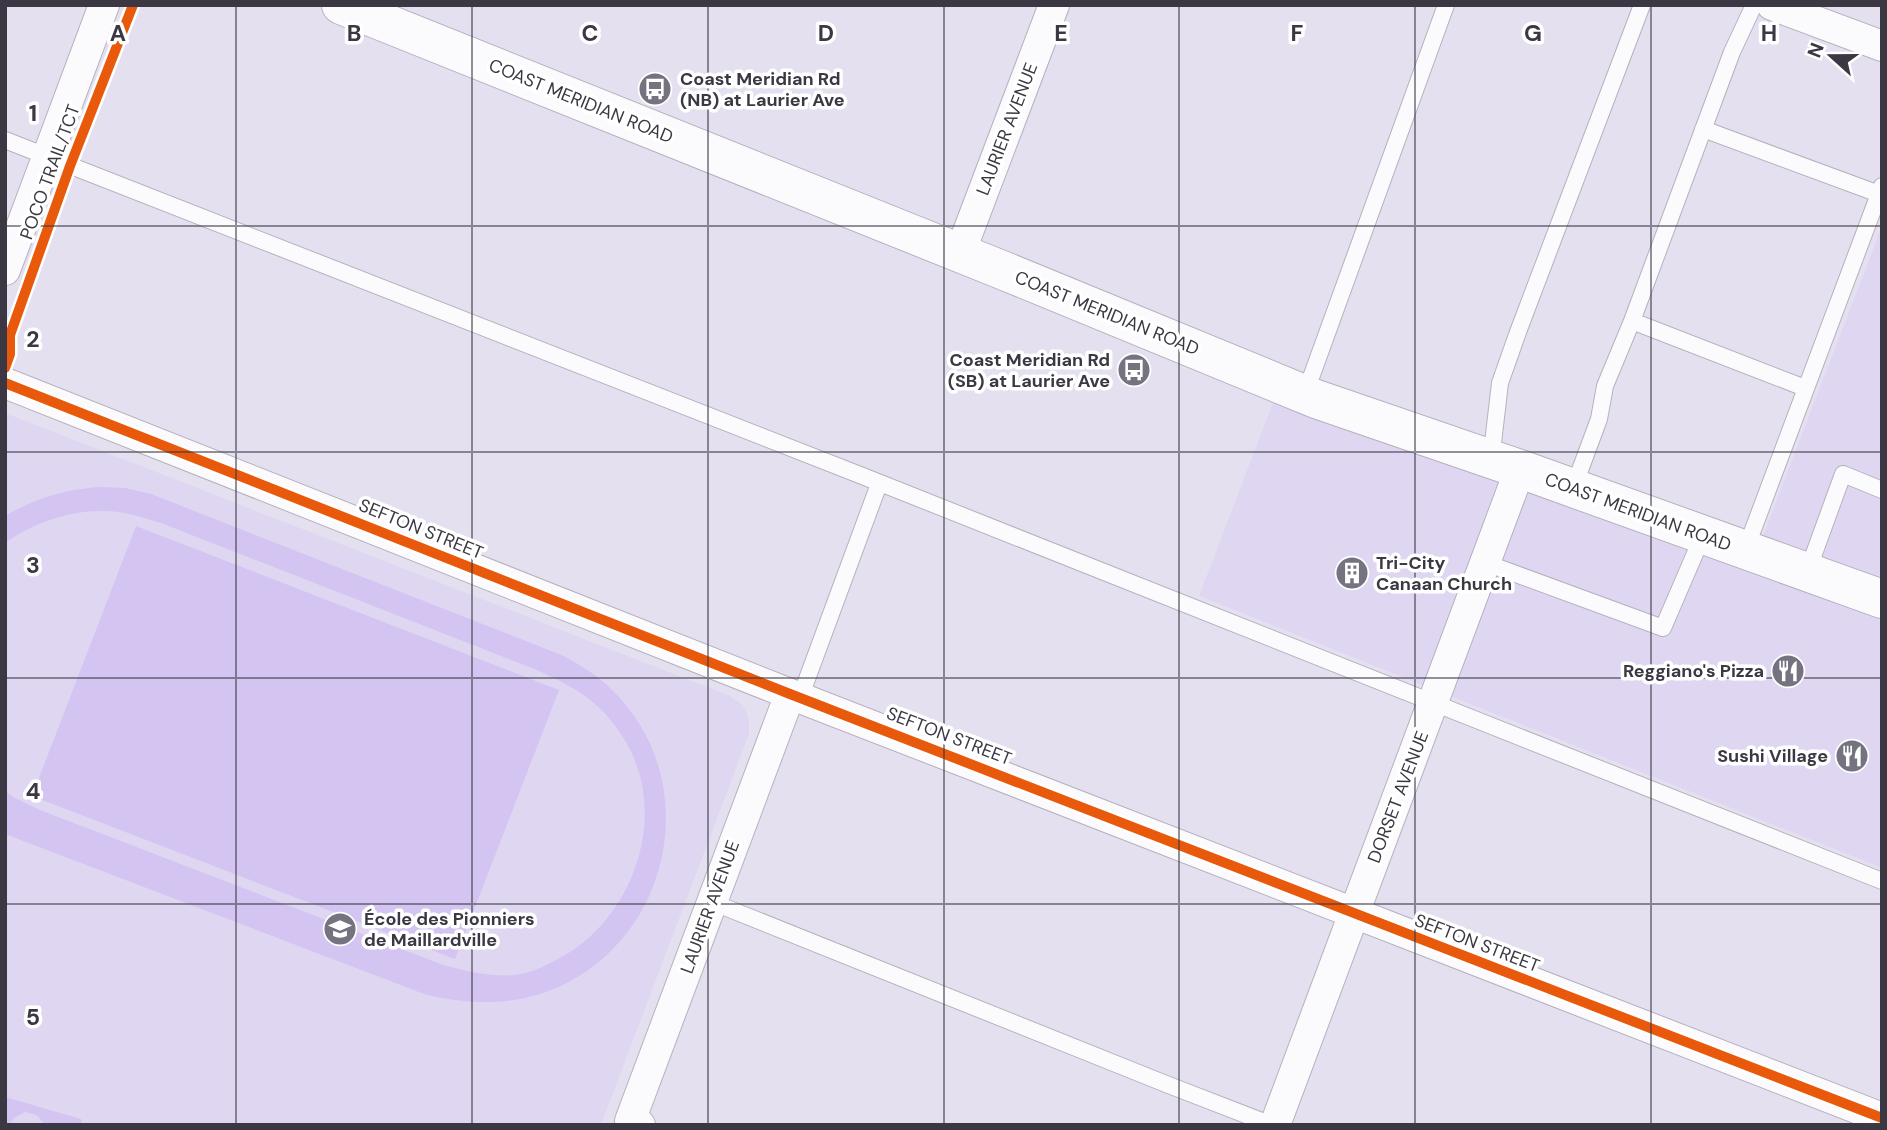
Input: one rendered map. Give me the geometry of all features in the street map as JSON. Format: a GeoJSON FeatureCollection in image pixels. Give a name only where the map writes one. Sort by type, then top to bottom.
{"type":"FeatureCollection","features":[{"type":"Feature","properties":{"kind":"main road","name":"COAST MERIDIAN ROAD"},"geometry":{"type":"LineString","coordinates":[[341,5],[1305,394],[1882,599]]}},
{"type":"Feature","properties":{"kind":"street"},"geometry":{"type":"LineString","coordinates":[[5,270],[104,5]]}},
{"type":"Feature","properties":{"kind":"street","name":"LAURIER AVENUE"},"geometry":{"type":"LineString","coordinates":[[960,253],[1054,5]]}},
{"type":"Feature","properties":{"kind":"street"},"geometry":{"type":"LineString","coordinates":[[1772,5],[1882,46]]}},
{"type":"Feature","properties":{"kind":"street","name":"SEFTON STREET"},"geometry":{"type":"LineString","coordinates":[[5,383],[795,696],[1882,1118]]}},
{"type":"Feature","properties":{"kind":"street","name":"DORSET AVENUE"},"geometry":{"type":"LineString","coordinates":[[1274,1125],[1486,563],[1505,465]]}},
{"type":"Feature","properties":{"kind":"street","name":"LAURIER AVENUE"},"geometry":{"type":"LineString","coordinates":[[633,1123],[712,902],[795,696]]}},
{"type":"Feature","properties":{"kind":"lane"},"geometry":{"type":"LineString","coordinates":[[1305,394],[1446,5]]}},
{"type":"Feature","properties":{"kind":"lane"},"geometry":{"type":"LineString","coordinates":[[1505,465],[1500,383],[1642,5]]}},
{"type":"Feature","properties":{"kind":"lane"},"geometry":{"type":"LineString","coordinates":[[1573,489],[1599,419],[1605,386],[1632,321],[1732,52],[1754,5]]}},
{"type":"Feature","properties":{"kind":"lane"},"geometry":{"type":"LineString","coordinates":[[1703,129],[1880,190],[1745,551]]}},
{"type":"Feature","properties":{"kind":"lane"},"geometry":{"type":"LineString","coordinates":[[5,140],[1882,881]]}},
{"type":"Feature","properties":{"kind":"lane"},"geometry":{"type":"LineString","coordinates":[[1632,321],[1805,388]]}},
{"type":"Feature","properties":{"kind":"lane"},"geometry":{"type":"LineString","coordinates":[[1807,573],[1843,474],[1882,490]]}},
{"type":"Feature","properties":{"kind":"lane"},"geometry":{"type":"LineString","coordinates":[[795,696],[879,484]]}},
{"type":"Feature","properties":{"kind":"lane"},"geometry":{"type":"LineString","coordinates":[[1486,563],[1663,628],[1703,535]]}},
{"type":"Feature","properties":{"kind":"lane"},"geometry":{"type":"LineString","coordinates":[[712,902],[1274,1125]]}},
{"type":"Feature","properties":{"kind":"shaded area"},"geometry":{"type":"Polygon","coordinates":[[[1882,226],[1882,868],[1199,596],[1277,392],[1749,572],[1882,226]]]}},
{"type":"Feature","properties":{"kind":"shaded area","name":"École des Pionniers de Maillardville"},"geometry":{"type":"Polygon","coordinates":[[[5,413],[728,695],[739,702],[746,711],[749,734],[601,1125],[5,1125],[5,413]]]}},
{"type":"Feature","properties":{"kind":"shaded area"},"geometry":{"type":"Polygon","coordinates":[[[98,487],[125,488],[151,494],[564,656],[608,686],[638,721],[657,761],[665,803],[664,846],[653,888],[632,926],[603,959],[565,984],[531,997],[513,1000],[460,1001],[424,994],[5,834],[5,791],[40,810],[443,965],[502,976],[530,972],[583,943],[605,921],[623,894],[636,865],[643,834],[644,803],[639,772],[617,728],[588,698],[537,670],[135,515],[104,511],[59,517],[31,528],[5,543],[5,516],[50,496],[98,487]]]}},
{"type":"Feature","properties":{"kind":"shaded area"},"geometry":{"type":"Polygon","coordinates":[[[136,526],[559,690],[455,959],[32,796],[136,526]]]}},
{"type":"Feature","properties":{"kind":"shaded area"},"geometry":{"type":"Polygon","coordinates":[[[5,1097],[81,1119],[82,1125],[45,1125],[37,1115],[25,1112],[14,1118],[9,1125],[5,1125],[5,1097]]]}},
{"type":"Feature","properties":{"kind":"cycle path","name":"POCO TRAIL/TCT"},"geometry":{"type":"LineString","coordinates":[[5,368],[10,354],[10,335],[70,166],[133,5]]}},
{"type":"Feature","properties":{"kind":"cycle path"},"geometry":{"type":"LineString","coordinates":[[5,383],[790,694],[1882,1118]]}},
{"type":"Feature","properties":{"kind":"place","name":"Coast Meridian Rd (NB) at Laurier Ave"},"geometry":{"type":"Point","coordinates":[655,89]}},
{"type":"Feature","properties":{"kind":"place","name":"Coast Meridian Rd (SB) at Laurier Ave"},"geometry":{"type":"Point","coordinates":[1134,370]}},
{"type":"Feature","properties":{"kind":"place","name":"Tri-City Canaan Church"},"geometry":{"type":"Point","coordinates":[1352,573]}},
{"type":"Feature","properties":{"kind":"place","name":"Reggiano's Pizza"},"geometry":{"type":"Point","coordinates":[1788,671]}},
{"type":"Feature","properties":{"kind":"place","name":"Sushi Village"},"geometry":{"type":"Point","coordinates":[1852,756]}},
{"type":"Feature","properties":{"kind":"place","name":"École des Pionniers de Maillardville"},"geometry":{"type":"Point","coordinates":[340,929]}}]}
